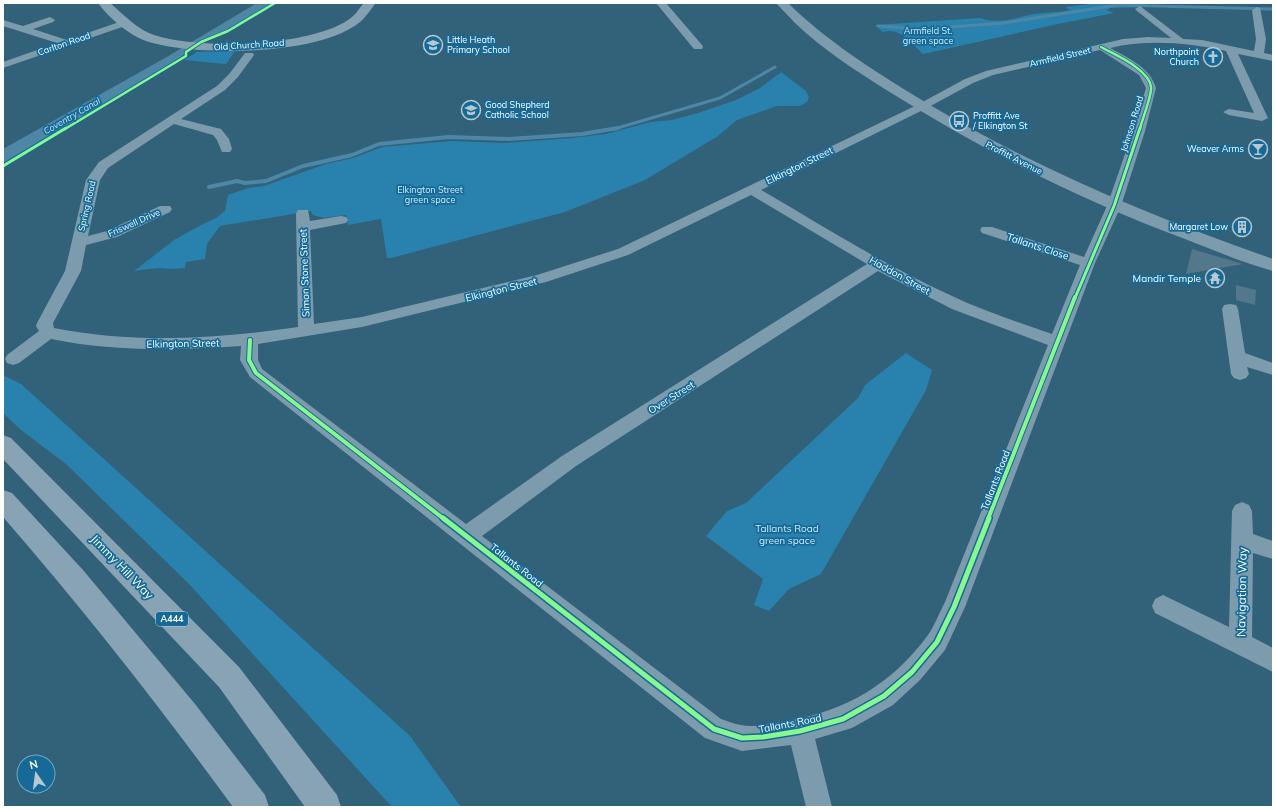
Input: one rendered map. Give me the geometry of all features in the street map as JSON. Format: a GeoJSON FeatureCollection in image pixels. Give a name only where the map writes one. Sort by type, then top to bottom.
{"type":"FeatureCollection","features":[{"type":"Feature","properties":{"kind":"highway","name":"Jimmy Hill Way"},"geometry":{"type":"LineString","coordinates":[[3,444],[229,677],[325,807]]}},
{"type":"Feature","properties":{"kind":"highway"},"geometry":{"type":"LineString","coordinates":[[3,500],[74,579],[159,684],[251,805]]}},
{"type":"Feature","properties":{"kind":"main road","name":"Old Church Road"},"geometry":{"type":"LineString","coordinates":[[104,3],[138,33],[158,40],[187,46],[210,48],[244,47],[289,42],[318,36],[349,25],[366,11],[370,3]]}},
{"type":"Feature","properties":{"kind":"street"},"geometry":{"type":"LineString","coordinates":[[661,3],[698,47]]}},
{"type":"Feature","properties":{"kind":"street","name":"Proffitt Avenue"},"geometry":{"type":"LineString","coordinates":[[782,3],[808,28],[842,55],[921,107],[998,150],[1114,206],[1198,240],[1273,265]]}},
{"type":"Feature","properties":{"kind":"street"},"geometry":{"type":"LineString","coordinates":[[1140,10],[1179,40]]}},
{"type":"Feature","properties":{"kind":"street"},"geometry":{"type":"LineString","coordinates":[[1256,10],[1261,39],[1259,55]]}},
{"type":"Feature","properties":{"kind":"street"},"geometry":{"type":"LineString","coordinates":[[21,30],[50,20]]}},
{"type":"Feature","properties":{"kind":"street"},"geometry":{"type":"LineString","coordinates":[[3,23],[21,30],[67,43]]}},
{"type":"Feature","properties":{"kind":"street","name":"Carlton Road"},"geometry":{"type":"LineString","coordinates":[[3,65],[125,23]]}},
{"type":"Feature","properties":{"kind":"street","name":"Armfield Street"},"geometry":{"type":"LineString","coordinates":[[921,107],[969,81],[990,74],[1136,40],[1179,40],[1230,48],[1273,58]]}},
{"type":"Feature","properties":{"kind":"street","name":"Johnson Road"},"geometry":{"type":"LineString","coordinates":[[1102,47],[1131,64],[1142,73],[1149,81],[1151,88],[1139,131],[1114,206]]}},
{"type":"Feature","properties":{"kind":"street"},"geometry":{"type":"LineString","coordinates":[[1230,48],[1262,118],[1230,112]]}},
{"type":"Feature","properties":{"kind":"street","name":"Spring Road"},"geometry":{"type":"LineString","coordinates":[[48,333],[44,326],[73,271],[92,180],[98,170],[103,165],[226,84],[249,55]]}},
{"type":"Feature","properties":{"kind":"street","name":"Elkington Street"},"geometry":{"type":"LineString","coordinates":[[48,333],[79,339],[145,344],[185,344],[250,340],[362,322],[541,279],[623,252],[750,188],[921,107]]}},
{"type":"Feature","properties":{"kind":"street"},"geometry":{"type":"LineString","coordinates":[[172,120],[217,132],[223,139],[226,149]]}},
{"type":"Feature","properties":{"kind":"street","name":"Haddon Street"},"geometry":{"type":"LineString","coordinates":[[750,188],[878,264],[944,299],[985,316],[1058,342]]}},
{"type":"Feature","properties":{"kind":"street","name":"Tallants Road"},"geometry":{"type":"LineString","coordinates":[[250,340],[249,360],[256,373],[714,729],[742,738],[763,737],[800,731],[843,719],[884,696],[912,672],[936,642],[954,607],[1088,263],[1114,206]]}},
{"type":"Feature","properties":{"kind":"street","name":"Friswell Drive"},"geometry":{"type":"LineString","coordinates":[[80,242],[112,234],[165,209]]}},
{"type":"Feature","properties":{"kind":"street","name":"Simon Stone Street"},"geometry":{"type":"LineString","coordinates":[[306,332],[303,220],[341,220]]}},
{"type":"Feature","properties":{"kind":"street","name":"Tallants Close"},"geometry":{"type":"LineString","coordinates":[[987,230],[1088,263]]}},
{"type":"Feature","properties":{"kind":"street","name":"Over Street"},"geometry":{"type":"LineString","coordinates":[[467,536],[490,517],[570,462],[878,264]]}},
{"type":"Feature","properties":{"kind":"street"},"geometry":{"type":"LineString","coordinates":[[1230,309],[1239,366],[1273,369]]}},
{"type":"Feature","properties":{"kind":"street"},"geometry":{"type":"LineString","coordinates":[[12,359],[48,333]]}},
{"type":"Feature","properties":{"kind":"street","name":"Navigation Way"},"geometry":{"type":"LineString","coordinates":[[1240,644],[1243,540],[1242,511]]}},
{"type":"Feature","properties":{"kind":"street","name":"Navigation Way"},"geometry":{"type":"LineString","coordinates":[[1243,540],[1273,550]]}},
{"type":"Feature","properties":{"kind":"street","name":"Navigation Way"},"geometry":{"type":"LineString","coordinates":[[1163,606],[1273,660]]}},
{"type":"Feature","properties":{"kind":"street"},"geometry":{"type":"LineString","coordinates":[[800,731],[818,807]]}},
{"type":"Feature","properties":{"kind":"green space","name":"Armfield St. green space"},"geometry":{"type":"Polygon","coordinates":[[[1097,3],[1147,3],[1152,7],[1109,8],[1110,9],[1106,10],[1114,13],[923,54],[905,37],[895,32],[883,32],[875,25],[980,18],[999,21],[1034,14],[1060,12],[1070,10],[1065,7],[1097,3]]]}},
{"type":"Feature","properties":{"kind":"green space"},"geometry":{"type":"Polygon","coordinates":[[[235,51],[226,64],[184,60],[196,52],[235,51]]]}},
{"type":"Feature","properties":{"kind":"green space","name":"Elkington Street green space"},"geometry":{"type":"Polygon","coordinates":[[[781,72],[806,91],[809,97],[807,102],[800,106],[777,106],[737,120],[718,136],[645,180],[565,212],[387,258],[381,219],[348,225],[346,215],[324,218],[313,215],[311,211],[220,226],[207,244],[205,259],[186,262],[185,268],[158,268],[134,271],[174,240],[216,218],[225,211],[228,195],[248,188],[264,186],[326,164],[353,158],[382,147],[452,141],[503,143],[606,134],[651,122],[672,120],[736,100],[760,88],[781,72]]]}},
{"type":"Feature","properties":{"kind":"green space","name":"Tallants Road green space"},"geometry":{"type":"Polygon","coordinates":[[[906,353],[932,370],[926,390],[821,574],[789,589],[769,611],[754,605],[763,579],[706,536],[727,511],[746,503],[858,398],[865,385],[906,353]]]}},
{"type":"Feature","properties":{"kind":"green space"},"geometry":{"type":"Polygon","coordinates":[[[3,375],[21,384],[410,736],[461,807],[392,807],[189,584],[66,464],[21,430],[3,413],[3,375]]]}},
{"type":"Feature","properties":{"kind":"water","name":"Coventry Canal"},"geometry":{"type":"Polygon","coordinates":[[[257,3],[274,3],[246,20],[191,47],[182,57],[3,164],[3,149],[165,58],[257,3]]]}},
{"type":"Feature","properties":{"kind":"building"},"geometry":{"type":"Polygon","coordinates":[[[1192,249],[1243,264],[1186,274],[1192,249]]]}},
{"type":"Feature","properties":{"kind":"building"},"geometry":{"type":"Polygon","coordinates":[[[1236,285],[1256,290],[1255,305],[1236,300],[1236,285]]]}},
{"type":"Feature","properties":{"kind":"waterway"},"geometry":{"type":"LineString","coordinates":[[878,26],[923,29],[1004,23],[1117,5],[1273,9]]}},
{"type":"Feature","properties":{"kind":"waterway"},"geometry":{"type":"LineString","coordinates":[[617,128],[720,98],[775,67]]}},
{"type":"Feature","properties":{"kind":"waterway"},"geometry":{"type":"LineString","coordinates":[[209,187],[237,181],[245,183],[266,181],[303,166],[352,155],[379,144],[448,137],[509,139],[582,134],[617,128]]}},
{"type":"Feature","properties":{"kind":"cycle path"},"geometry":{"type":"LineString","coordinates":[[3,166],[186,56],[186,52],[201,42],[228,31],[275,3]]}},
{"type":"Feature","properties":{"kind":"cycle path"},"geometry":{"type":"LineString","coordinates":[[250,340],[249,360],[256,373],[714,729],[742,738],[763,737],[800,731],[843,719],[884,696],[912,672],[937,642],[954,607],[1088,263],[1114,206],[1139,131],[1151,88],[1149,81],[1143,73],[1131,64],[1101,47]]}},
{"type":"Feature","properties":{"kind":"place","name":"Little Heath Primary School"},"geometry":{"type":"Point","coordinates":[433,45]}},
{"type":"Feature","properties":{"kind":"place","name":"Northpoint Church"},"geometry":{"type":"Point","coordinates":[1213,57]}},
{"type":"Feature","properties":{"kind":"place","name":"Good Shepherd Catholic School"},"geometry":{"type":"Point","coordinates":[471,110]}},
{"type":"Feature","properties":{"kind":"place","name":"Proffitt Ave / Elkington St"},"geometry":{"type":"Point","coordinates":[959,121]}},
{"type":"Feature","properties":{"kind":"place","name":"Weaver Arms"},"geometry":{"type":"Point","coordinates":[1258,149]}},
{"type":"Feature","properties":{"kind":"place","name":"Margaret Low"},"geometry":{"type":"Point","coordinates":[1242,227]}},
{"type":"Feature","properties":{"kind":"place","name":"Mandir Temple"},"geometry":{"type":"Point","coordinates":[1215,278]}}]}
